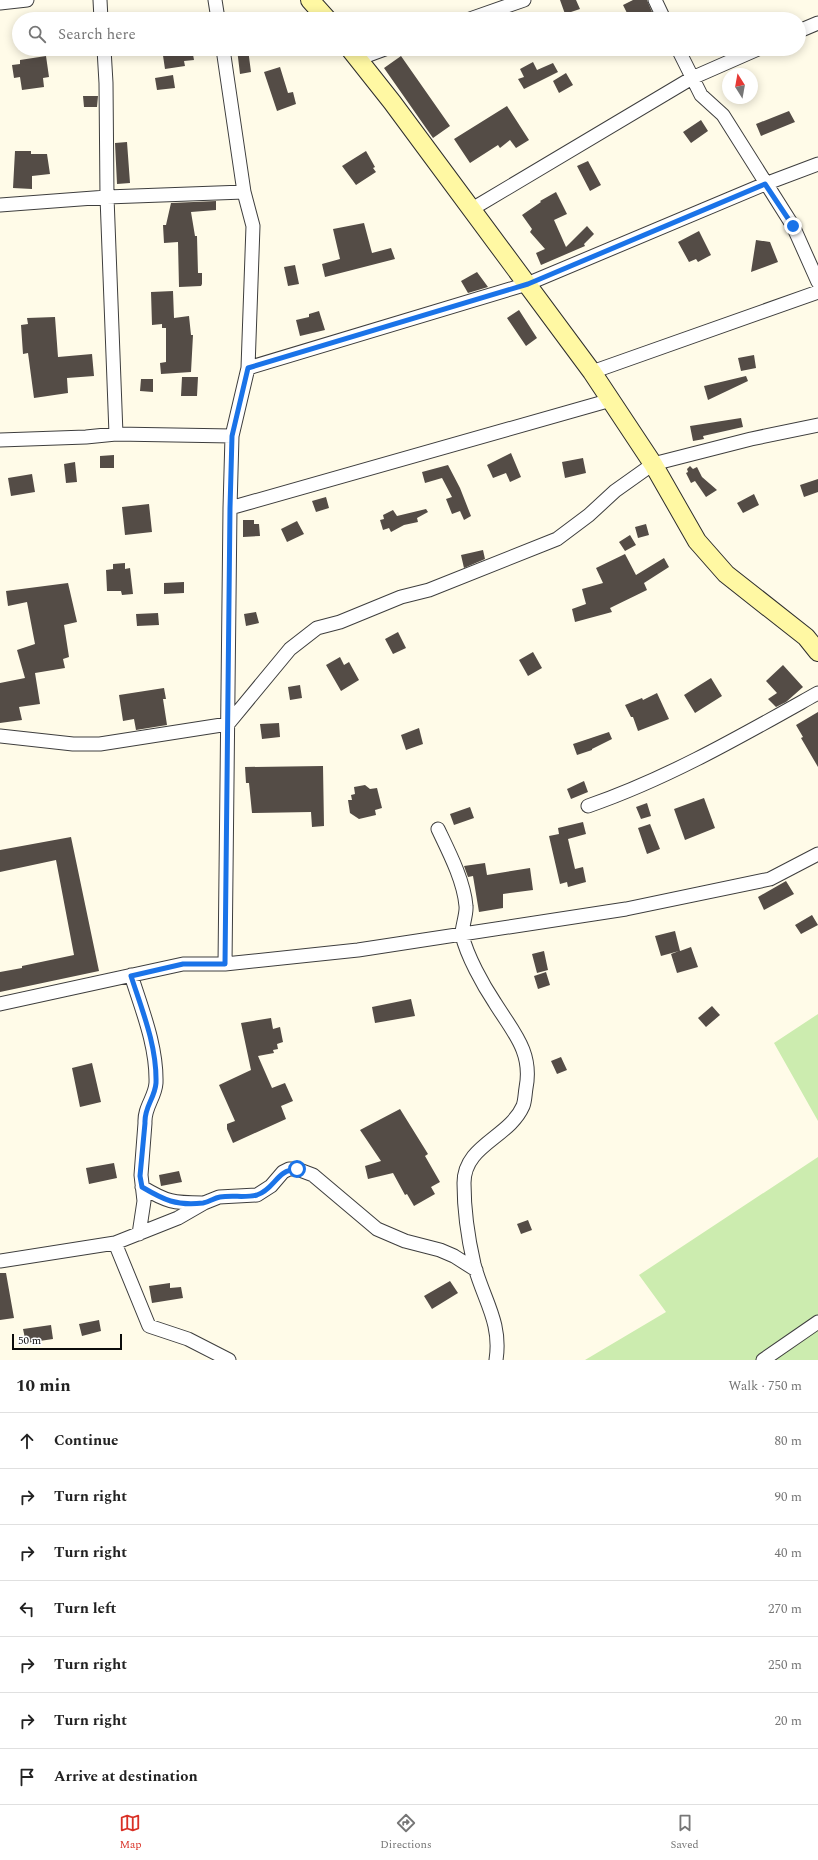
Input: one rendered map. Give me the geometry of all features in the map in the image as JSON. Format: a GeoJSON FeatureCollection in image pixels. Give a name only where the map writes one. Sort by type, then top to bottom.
{"type":"FeatureCollection","features":[{"type":"Feature","properties":{"kind":"street"},"geometry":{"type":"LineString","coordinates":[[0,3],[27,0]]}},
{"type":"Feature","properties":{"kind":"street"},"geometry":{"type":"LineString","coordinates":[[100,0],[101,12]]}},
{"type":"Feature","properties":{"kind":"street"},"geometry":{"type":"LineString","coordinates":[[215,0],[217,12]]}},
{"type":"Feature","properties":{"kind":"street"},"geometry":{"type":"LineString","coordinates":[[310,0],[321,12]]}},
{"type":"Feature","properties":{"kind":"street"},"geometry":{"type":"LineString","coordinates":[[490,12],[524,0]]}},
{"type":"Feature","properties":{"kind":"street"},"geometry":{"type":"LineString","coordinates":[[655,0],[661,12]]}},
{"type":"Feature","properties":{"kind":"street"},"geometry":{"type":"LineString","coordinates":[[806,28],[818,23]]}},
{"type":"Feature","properties":{"kind":"street"},"geometry":{"type":"LineString","coordinates":[[104,56],[107,197],[116,434]]}},
{"type":"Feature","properties":{"kind":"street"},"geometry":{"type":"LineString","coordinates":[[224,56],[244,192],[253,226],[248,368],[232,436],[225,964]]}},
{"type":"Feature","properties":{"kind":"street"},"geometry":{"type":"LineString","coordinates":[[356,56],[472,209],[592,372],[654,464],[697,541],[726,574],[806,637],[818,652]]}},
{"type":"Feature","properties":{"kind":"street"},"geometry":{"type":"LineString","coordinates":[[681,56],[701,95],[723,115],[765,184],[793,226],[818,282]]}},
{"type":"Feature","properties":{"kind":"street"},"geometry":{"type":"LineString","coordinates":[[472,209],[692,78],[742,56]]}},
{"type":"Feature","properties":{"kind":"street"},"geometry":{"type":"LineString","coordinates":[[248,368],[528,284],[765,184],[818,164]]}},
{"type":"Feature","properties":{"kind":"street"},"geometry":{"type":"LineString","coordinates":[[0,205],[107,197],[244,192]]}},
{"type":"Feature","properties":{"kind":"street"},"geometry":{"type":"LineString","coordinates":[[592,372],[818,292]]}},
{"type":"Feature","properties":{"kind":"street"},"geometry":{"type":"LineString","coordinates":[[230,508],[611,400]]}},
{"type":"Feature","properties":{"kind":"street"},"geometry":{"type":"LineString","coordinates":[[0,736],[73,744],[100,744],[228,724],[290,649],[317,628],[340,622],[401,597],[429,590],[557,539],[589,515],[615,491],[654,464],[751,439],[818,425]]}},
{"type":"Feature","properties":{"kind":"street"},"geometry":{"type":"LineString","coordinates":[[0,440],[86,437],[116,434],[232,436]]}},
{"type":"Feature","properties":{"kind":"street"},"geometry":{"type":"LineString","coordinates":[[588,806],[626,793],[718,749],[818,693]]}},
{"type":"Feature","properties":{"kind":"street"},"geometry":{"type":"LineString","coordinates":[[438,829],[453,861],[463,892],[466,906],[462,934],[477,973],[521,1042],[528,1069],[523,1106],[510,1124],[484,1145],[468,1164],[464,1181],[465,1206],[476,1270],[496,1326],[498,1351],[496,1360]]}},
{"type":"Feature","properties":{"kind":"street"},"geometry":{"type":"LineString","coordinates":[[0,1004],[183,964],[225,964],[358,950],[626,909],[770,879],[818,854]]}},
{"type":"Feature","properties":{"kind":"street"},"geometry":{"type":"LineString","coordinates":[[131,976],[149,1030],[155,1064],[156,1083],[154,1094],[144,1115],[145,1123],[140,1176],[144,1200],[139,1234]]}},
{"type":"Feature","properties":{"kind":"street"},"geometry":{"type":"LineString","coordinates":[[0,1261],[115,1243],[178,1218],[218,1197],[257,1195],[271,1186],[283,1172],[297,1169],[313,1175],[377,1230],[404,1241],[440,1250],[454,1256],[476,1270]]}},
{"type":"Feature","properties":{"kind":"street"},"geometry":{"type":"LineString","coordinates":[[142,1187],[162,1199],[176,1203],[204,1203]]}},
{"type":"Feature","properties":{"kind":"street"},"geometry":{"type":"LineString","coordinates":[[115,1243],[149,1326],[188,1339],[229,1360]]}},
{"type":"Feature","properties":{"kind":"street"},"geometry":{"type":"LineString","coordinates":[[763,1360],[818,1322]]}},
{"type":"Feature","properties":{"kind":"green space"},"geometry":{"type":"Polygon","coordinates":[[[818,1014],[818,1121],[774,1043],[818,1014]]]}},
{"type":"Feature","properties":{"kind":"green space"},"geometry":{"type":"Polygon","coordinates":[[[818,1157],[818,1360],[585,1360],[666,1312],[639,1275],[818,1157]]]}},
{"type":"Feature","properties":{"kind":"building"},"geometry":{"type":"Polygon","coordinates":[[[560,0],[576,0],[580,9],[571,12],[564,12],[560,0]]]}},
{"type":"Feature","properties":{"kind":"building"},"geometry":{"type":"Polygon","coordinates":[[[633,0],[647,0],[652,12],[626,12],[623,5],[633,0]]]}},
{"type":"Feature","properties":{"kind":"building"},"geometry":{"type":"Polygon","coordinates":[[[46,56],[49,77],[43,78],[44,87],[22,90],[20,77],[14,78],[12,65],[20,64],[20,60],[46,56]]]}},
{"type":"Feature","properties":{"kind":"building"},"geometry":{"type":"Polygon","coordinates":[[[163,56],[193,56],[194,60],[184,61],[185,66],[165,69],[163,56]]]}},
{"type":"Feature","properties":{"kind":"building"},"geometry":{"type":"Polygon","coordinates":[[[238,56],[249,56],[251,72],[240,74],[238,56]]]}},
{"type":"Feature","properties":{"kind":"building"},"geometry":{"type":"Polygon","coordinates":[[[401,56],[450,126],[433,138],[384,68],[401,56]]]}},
{"type":"Feature","properties":{"kind":"building"},"geometry":{"type":"Polygon","coordinates":[[[533,62],[537,70],[553,63],[558,72],[524,89],[518,79],[524,77],[520,69],[533,62]]]}},
{"type":"Feature","properties":{"kind":"building"},"geometry":{"type":"Polygon","coordinates":[[[280,67],[288,93],[293,92],[296,104],[277,111],[264,72],[280,67]]]}},
{"type":"Feature","properties":{"kind":"building"},"geometry":{"type":"Polygon","coordinates":[[[566,73],[573,85],[559,93],[553,81],[566,73]]]}},
{"type":"Feature","properties":{"kind":"building"},"geometry":{"type":"Polygon","coordinates":[[[173,75],[175,88],[157,90],[155,78],[173,75]]]}},
{"type":"Feature","properties":{"kind":"building"},"geometry":{"type":"Polygon","coordinates":[[[83,96],[98,96],[97,107],[84,107],[83,96]]]}},
{"type":"Feature","properties":{"kind":"building"},"geometry":{"type":"Polygon","coordinates":[[[507,106],[529,140],[516,148],[510,140],[500,148],[498,145],[470,163],[454,139],[507,106]]]}},
{"type":"Feature","properties":{"kind":"building"},"geometry":{"type":"Polygon","coordinates":[[[789,111],[795,122],[761,136],[756,124],[789,111]]]}},
{"type":"Feature","properties":{"kind":"building"},"geometry":{"type":"Polygon","coordinates":[[[701,120],[708,131],[691,143],[683,132],[701,120]]]}},
{"type":"Feature","properties":{"kind":"building"},"geometry":{"type":"Polygon","coordinates":[[[127,142],[130,183],[117,184],[115,143],[127,142]]]}},
{"type":"Feature","properties":{"kind":"building"},"geometry":{"type":"Polygon","coordinates":[[[15,151],[31,151],[31,154],[47,154],[50,174],[32,176],[32,189],[13,188],[15,151]]]}},
{"type":"Feature","properties":{"kind":"building"},"geometry":{"type":"Polygon","coordinates":[[[366,151],[375,167],[373,168],[376,172],[356,185],[342,166],[366,151]]]}},
{"type":"Feature","properties":{"kind":"building"},"geometry":{"type":"Polygon","coordinates":[[[588,161],[601,185],[590,191],[577,166],[588,161]]]}},
{"type":"Feature","properties":{"kind":"building"},"geometry":{"type":"Polygon","coordinates":[[[556,192],[567,214],[554,220],[566,247],[587,226],[594,234],[584,244],[585,246],[541,265],[536,253],[545,249],[530,232],[532,229],[522,215],[541,202],[540,201],[556,192]]]}},
{"type":"Feature","properties":{"kind":"building"},"geometry":{"type":"Polygon","coordinates":[[[216,201],[216,210],[191,212],[195,236],[197,236],[198,273],[202,273],[202,284],[201,286],[179,287],[178,242],[164,243],[163,225],[166,225],[171,203],[216,201]]]}},
{"type":"Feature","properties":{"kind":"building"},"geometry":{"type":"Polygon","coordinates":[[[364,223],[372,253],[391,248],[395,259],[325,277],[322,264],[340,259],[333,229],[364,223]]]}},
{"type":"Feature","properties":{"kind":"building"},"geometry":{"type":"Polygon","coordinates":[[[699,231],[711,255],[698,262],[696,259],[689,262],[678,242],[699,231]]]}},
{"type":"Feature","properties":{"kind":"building"},"geometry":{"type":"Polygon","coordinates":[[[756,240],[770,242],[778,262],[751,272],[756,240]]]}},
{"type":"Feature","properties":{"kind":"building"},"geometry":{"type":"Polygon","coordinates":[[[295,265],[299,284],[288,286],[284,267],[295,265]]]}},
{"type":"Feature","properties":{"kind":"building"},"geometry":{"type":"Polygon","coordinates":[[[477,272],[488,287],[468,293],[461,281],[477,272]]]}},
{"type":"Feature","properties":{"kind":"building"},"geometry":{"type":"Polygon","coordinates":[[[173,291],[174,318],[189,316],[191,335],[193,335],[191,372],[161,374],[160,363],[166,362],[166,328],[162,328],[162,324],[152,325],[151,292],[173,291]]]}},
{"type":"Feature","properties":{"kind":"building"},"geometry":{"type":"Polygon","coordinates":[[[519,310],[537,338],[526,346],[507,318],[519,310]]]}},
{"type":"Feature","properties":{"kind":"building"},"geometry":{"type":"Polygon","coordinates":[[[319,311],[325,330],[300,336],[296,320],[309,317],[309,314],[319,311]]]}},
{"type":"Feature","properties":{"kind":"building"},"geometry":{"type":"Polygon","coordinates":[[[55,317],[58,357],[92,354],[94,376],[67,378],[68,393],[34,398],[28,353],[23,354],[21,325],[28,324],[27,318],[55,317]]]}},
{"type":"Feature","properties":{"kind":"building"},"geometry":{"type":"Polygon","coordinates":[[[754,355],[756,368],[741,371],[738,358],[754,355]]]}},
{"type":"Feature","properties":{"kind":"building"},"geometry":{"type":"Polygon","coordinates":[[[746,376],[748,381],[708,400],[704,386],[746,376]]]}},
{"type":"Feature","properties":{"kind":"building"},"geometry":{"type":"Polygon","coordinates":[[[182,377],[198,377],[197,396],[181,396],[182,377]]]}},
{"type":"Feature","properties":{"kind":"building"},"geometry":{"type":"Polygon","coordinates":[[[141,379],[153,379],[153,392],[140,391],[141,379]]]}},
{"type":"Feature","properties":{"kind":"building"},"geometry":{"type":"Polygon","coordinates":[[[741,418],[743,427],[703,436],[704,439],[693,441],[690,426],[741,418]]]}},
{"type":"Feature","properties":{"kind":"building"},"geometry":{"type":"Polygon","coordinates":[[[511,453],[521,477],[510,482],[506,473],[493,478],[487,465],[511,453]]]}},
{"type":"Feature","properties":{"kind":"building"},"geometry":{"type":"Polygon","coordinates":[[[114,455],[114,468],[100,468],[100,456],[114,455]]]}},
{"type":"Feature","properties":{"kind":"building"},"geometry":{"type":"Polygon","coordinates":[[[583,458],[586,473],[565,478],[562,462],[583,458]]]}},
{"type":"Feature","properties":{"kind":"building"},"geometry":{"type":"Polygon","coordinates":[[[75,462],[77,482],[66,483],[64,464],[75,462]]]}},
{"type":"Feature","properties":{"kind":"building"},"geometry":{"type":"Polygon","coordinates":[[[448,465],[460,488],[471,516],[464,520],[460,511],[452,514],[446,499],[452,497],[442,478],[425,483],[422,472],[448,465]]]}},
{"type":"Feature","properties":{"kind":"building"},"geometry":{"type":"Polygon","coordinates":[[[690,466],[693,469],[697,467],[702,477],[717,490],[706,497],[695,481],[691,483],[686,473],[688,472],[687,469],[690,466]]]}},
{"type":"Feature","properties":{"kind":"building"},"geometry":{"type":"Polygon","coordinates":[[[32,474],[35,492],[11,496],[8,478],[32,474]]]}},
{"type":"Feature","properties":{"kind":"building"},"geometry":{"type":"Polygon","coordinates":[[[818,479],[818,492],[804,497],[800,485],[818,479]]]}},
{"type":"Feature","properties":{"kind":"building"},"geometry":{"type":"Polygon","coordinates":[[[754,494],[759,505],[743,513],[737,503],[754,494]]]}},
{"type":"Feature","properties":{"kind":"building"},"geometry":{"type":"Polygon","coordinates":[[[326,497],[329,508],[316,512],[312,501],[326,497]]]}},
{"type":"Feature","properties":{"kind":"building"},"geometry":{"type":"Polygon","coordinates":[[[149,504],[152,532],[125,535],[122,507],[149,504]]]}},
{"type":"Feature","properties":{"kind":"building"},"geometry":{"type":"Polygon","coordinates":[[[426,509],[428,512],[417,518],[418,522],[404,525],[391,532],[389,528],[383,530],[380,520],[384,519],[383,515],[393,510],[397,516],[426,509]]]}},
{"type":"Feature","properties":{"kind":"building"},"geometry":{"type":"Polygon","coordinates":[[[243,520],[254,520],[254,524],[259,524],[260,536],[243,537],[243,520]]]}},
{"type":"Feature","properties":{"kind":"building"},"geometry":{"type":"Polygon","coordinates":[[[297,521],[304,534],[287,542],[281,529],[297,521]]]}},
{"type":"Feature","properties":{"kind":"building"},"geometry":{"type":"Polygon","coordinates":[[[646,524],[649,535],[638,538],[635,527],[646,524]]]}},
{"type":"Feature","properties":{"kind":"building"},"geometry":{"type":"Polygon","coordinates":[[[630,535],[636,545],[625,551],[619,542],[630,535]]]}},
{"type":"Feature","properties":{"kind":"building"},"geometry":{"type":"Polygon","coordinates":[[[483,550],[485,559],[464,568],[461,555],[483,550]]]}},
{"type":"Feature","properties":{"kind":"building"},"geometry":{"type":"Polygon","coordinates":[[[625,554],[636,575],[664,558],[669,567],[644,583],[647,590],[610,608],[612,612],[575,622],[572,609],[586,604],[582,589],[603,583],[596,568],[625,554]]]}},
{"type":"Feature","properties":{"kind":"building"},"geometry":{"type":"Polygon","coordinates":[[[125,563],[125,569],[130,568],[133,594],[122,595],[121,591],[107,591],[106,570],[113,569],[113,564],[125,563]]]}},
{"type":"Feature","properties":{"kind":"building"},"geometry":{"type":"Polygon","coordinates":[[[184,582],[184,593],[164,594],[164,583],[184,582]]]}},
{"type":"Feature","properties":{"kind":"building"},"geometry":{"type":"Polygon","coordinates":[[[68,583],[77,622],[64,625],[69,657],[63,659],[65,668],[35,673],[40,704],[19,707],[22,720],[0,723],[0,683],[25,678],[17,650],[35,644],[27,602],[8,606],[6,591],[68,583]]]}},
{"type":"Feature","properties":{"kind":"building"},"geometry":{"type":"Polygon","coordinates":[[[256,612],[259,623],[246,626],[244,614],[256,612]]]}},
{"type":"Feature","properties":{"kind":"building"},"geometry":{"type":"Polygon","coordinates":[[[158,613],[159,625],[137,626],[136,614],[158,613]]]}},
{"type":"Feature","properties":{"kind":"building"},"geometry":{"type":"Polygon","coordinates":[[[398,632],[406,648],[393,654],[385,639],[398,632]]]}},
{"type":"Feature","properties":{"kind":"building"},"geometry":{"type":"Polygon","coordinates":[[[533,652],[542,668],[528,676],[519,660],[533,652]]]}},
{"type":"Feature","properties":{"kind":"building"},"geometry":{"type":"Polygon","coordinates":[[[340,657],[344,665],[349,662],[359,680],[341,691],[326,665],[340,657]]]}},
{"type":"Feature","properties":{"kind":"building"},"geometry":{"type":"Polygon","coordinates":[[[783,665],[803,687],[786,702],[776,707],[768,699],[777,693],[766,681],[783,665]]]}},
{"type":"Feature","properties":{"kind":"building"},"geometry":{"type":"Polygon","coordinates":[[[711,678],[722,696],[695,713],[684,695],[711,678]]]}},
{"type":"Feature","properties":{"kind":"building"},"geometry":{"type":"Polygon","coordinates":[[[300,685],[302,698],[290,700],[288,687],[300,685]]]}},
{"type":"Feature","properties":{"kind":"building"},"geometry":{"type":"Polygon","coordinates":[[[164,688],[166,699],[163,699],[167,725],[136,730],[134,719],[123,721],[119,695],[164,688]]]}},
{"type":"Feature","properties":{"kind":"building"},"geometry":{"type":"Polygon","coordinates":[[[657,693],[669,719],[638,731],[633,717],[631,717],[625,705],[642,698],[643,700],[657,693]]]}},
{"type":"Feature","properties":{"kind":"building"},"geometry":{"type":"Polygon","coordinates":[[[818,712],[818,767],[801,738],[803,737],[796,725],[818,712]]]}},
{"type":"Feature","properties":{"kind":"building"},"geometry":{"type":"Polygon","coordinates":[[[279,723],[280,737],[262,739],[260,724],[279,723]]]}},
{"type":"Feature","properties":{"kind":"building"},"geometry":{"type":"Polygon","coordinates":[[[419,728],[423,744],[406,750],[401,735],[419,728]]]}},
{"type":"Feature","properties":{"kind":"building"},"geometry":{"type":"Polygon","coordinates":[[[609,732],[612,739],[592,750],[577,755],[573,744],[609,732]]]}},
{"type":"Feature","properties":{"kind":"building"},"geometry":{"type":"Polygon","coordinates":[[[323,766],[324,826],[312,827],[311,812],[252,813],[249,783],[246,783],[245,767],[323,766]]]}},
{"type":"Feature","properties":{"kind":"building"},"geometry":{"type":"Polygon","coordinates":[[[584,781],[588,792],[571,799],[567,789],[584,781]]]}},
{"type":"Feature","properties":{"kind":"building"},"geometry":{"type":"Polygon","coordinates":[[[365,785],[370,789],[377,788],[382,808],[375,810],[376,815],[359,819],[350,813],[348,800],[352,800],[351,795],[355,794],[354,787],[365,785]]]}},
{"type":"Feature","properties":{"kind":"building"},"geometry":{"type":"Polygon","coordinates":[[[704,798],[715,828],[685,840],[674,809],[704,798]]]}},
{"type":"Feature","properties":{"kind":"building"},"geometry":{"type":"Polygon","coordinates":[[[647,803],[651,816],[641,819],[636,807],[647,803]]]}},
{"type":"Feature","properties":{"kind":"building"},"geometry":{"type":"Polygon","coordinates":[[[470,807],[474,818],[454,825],[450,814],[470,807]]]}},
{"type":"Feature","properties":{"kind":"building"},"geometry":{"type":"Polygon","coordinates":[[[583,822],[586,834],[568,839],[575,869],[583,867],[586,882],[568,887],[567,882],[560,884],[549,836],[559,834],[558,828],[583,822]]]}},
{"type":"Feature","properties":{"kind":"building"},"geometry":{"type":"Polygon","coordinates":[[[650,824],[660,849],[647,854],[638,828],[650,824]]]}},
{"type":"Feature","properties":{"kind":"building"},"geometry":{"type":"Polygon","coordinates":[[[71,837],[99,971],[0,992],[0,972],[74,955],[56,860],[0,872],[0,850],[71,837]]]}},
{"type":"Feature","properties":{"kind":"building"},"geometry":{"type":"Polygon","coordinates":[[[485,863],[487,875],[530,868],[533,890],[503,894],[503,908],[479,912],[473,876],[468,877],[464,866],[485,863]]]}},
{"type":"Feature","properties":{"kind":"building"},"geometry":{"type":"Polygon","coordinates":[[[786,881],[794,894],[764,910],[758,897],[786,881]]]}},
{"type":"Feature","properties":{"kind":"building"},"geometry":{"type":"Polygon","coordinates":[[[812,915],[818,925],[801,934],[795,925],[812,915]]]}},
{"type":"Feature","properties":{"kind":"building"},"geometry":{"type":"Polygon","coordinates":[[[675,931],[680,951],[691,947],[698,967],[677,973],[671,954],[679,951],[661,956],[655,936],[675,931]]]}},
{"type":"Feature","properties":{"kind":"building"},"geometry":{"type":"Polygon","coordinates":[[[544,951],[548,970],[537,973],[532,954],[544,951]]]}},
{"type":"Feature","properties":{"kind":"building"},"geometry":{"type":"Polygon","coordinates":[[[546,972],[550,985],[538,989],[534,976],[546,972]]]}},
{"type":"Feature","properties":{"kind":"building"},"geometry":{"type":"Polygon","coordinates":[[[411,999],[415,1016],[375,1023],[372,1007],[411,999]]]}},
{"type":"Feature","properties":{"kind":"building"},"geometry":{"type":"Polygon","coordinates":[[[712,1006],[720,1015],[706,1027],[698,1018],[712,1006]]]}},
{"type":"Feature","properties":{"kind":"building"},"geometry":{"type":"Polygon","coordinates":[[[271,1018],[273,1029],[280,1027],[283,1042],[277,1044],[278,1049],[273,1050],[274,1053],[258,1056],[272,1088],[285,1083],[293,1101],[281,1106],[286,1119],[233,1143],[227,1129],[227,1124],[235,1121],[219,1085],[251,1070],[241,1023],[271,1018]]]}},
{"type":"Feature","properties":{"kind":"building"},"geometry":{"type":"Polygon","coordinates":[[[561,1057],[567,1070],[557,1074],[551,1061],[561,1057]]]}},
{"type":"Feature","properties":{"kind":"building"},"geometry":{"type":"Polygon","coordinates":[[[92,1063],[101,1102],[80,1107],[72,1068],[92,1063]]]}},
{"type":"Feature","properties":{"kind":"building"},"geometry":{"type":"Polygon","coordinates":[[[400,1109],[428,1154],[425,1156],[440,1182],[431,1187],[435,1194],[414,1206],[407,1194],[405,1195],[393,1173],[368,1179],[365,1166],[381,1161],[360,1130],[400,1109]]]}},
{"type":"Feature","properties":{"kind":"building"},"geometry":{"type":"Polygon","coordinates":[[[114,1163],[117,1178],[89,1184],[86,1168],[114,1163]]]}},
{"type":"Feature","properties":{"kind":"building"},"geometry":{"type":"Polygon","coordinates":[[[179,1171],[182,1182],[161,1186],[159,1175],[179,1171]]]}},
{"type":"Feature","properties":{"kind":"building"},"geometry":{"type":"Polygon","coordinates":[[[528,1220],[532,1230],[521,1234],[517,1224],[528,1220]]]}},
{"type":"Feature","properties":{"kind":"building"},"geometry":{"type":"Polygon","coordinates":[[[0,1273],[6,1273],[14,1318],[0,1320],[0,1273]]]}},
{"type":"Feature","properties":{"kind":"building"},"geometry":{"type":"Polygon","coordinates":[[[450,1281],[458,1293],[432,1309],[424,1296],[450,1281]]]}},
{"type":"Feature","properties":{"kind":"building"},"geometry":{"type":"Polygon","coordinates":[[[170,1283],[170,1288],[181,1287],[183,1298],[152,1303],[149,1286],[170,1283]]]}},
{"type":"Feature","properties":{"kind":"building"},"geometry":{"type":"Polygon","coordinates":[[[99,1320],[101,1331],[82,1336],[79,1324],[99,1320]]]}},
{"type":"Feature","properties":{"kind":"building"},"geometry":{"type":"Polygon","coordinates":[[[51,1325],[53,1339],[26,1343],[23,1329],[51,1325]]]}},
{"type":"Feature","properties":{"kind":"route"},"geometry":{"type":"LineString","coordinates":[[297,1169],[283,1172],[271,1186],[257,1195],[218,1197],[204,1203],[176,1203],[162,1199],[142,1187],[140,1176],[145,1123],[144,1115],[154,1094],[156,1083],[155,1064],[149,1030],[131,976],[183,964],[225,964],[232,436],[248,368],[528,284],[765,184],[793,226]]}}]}
